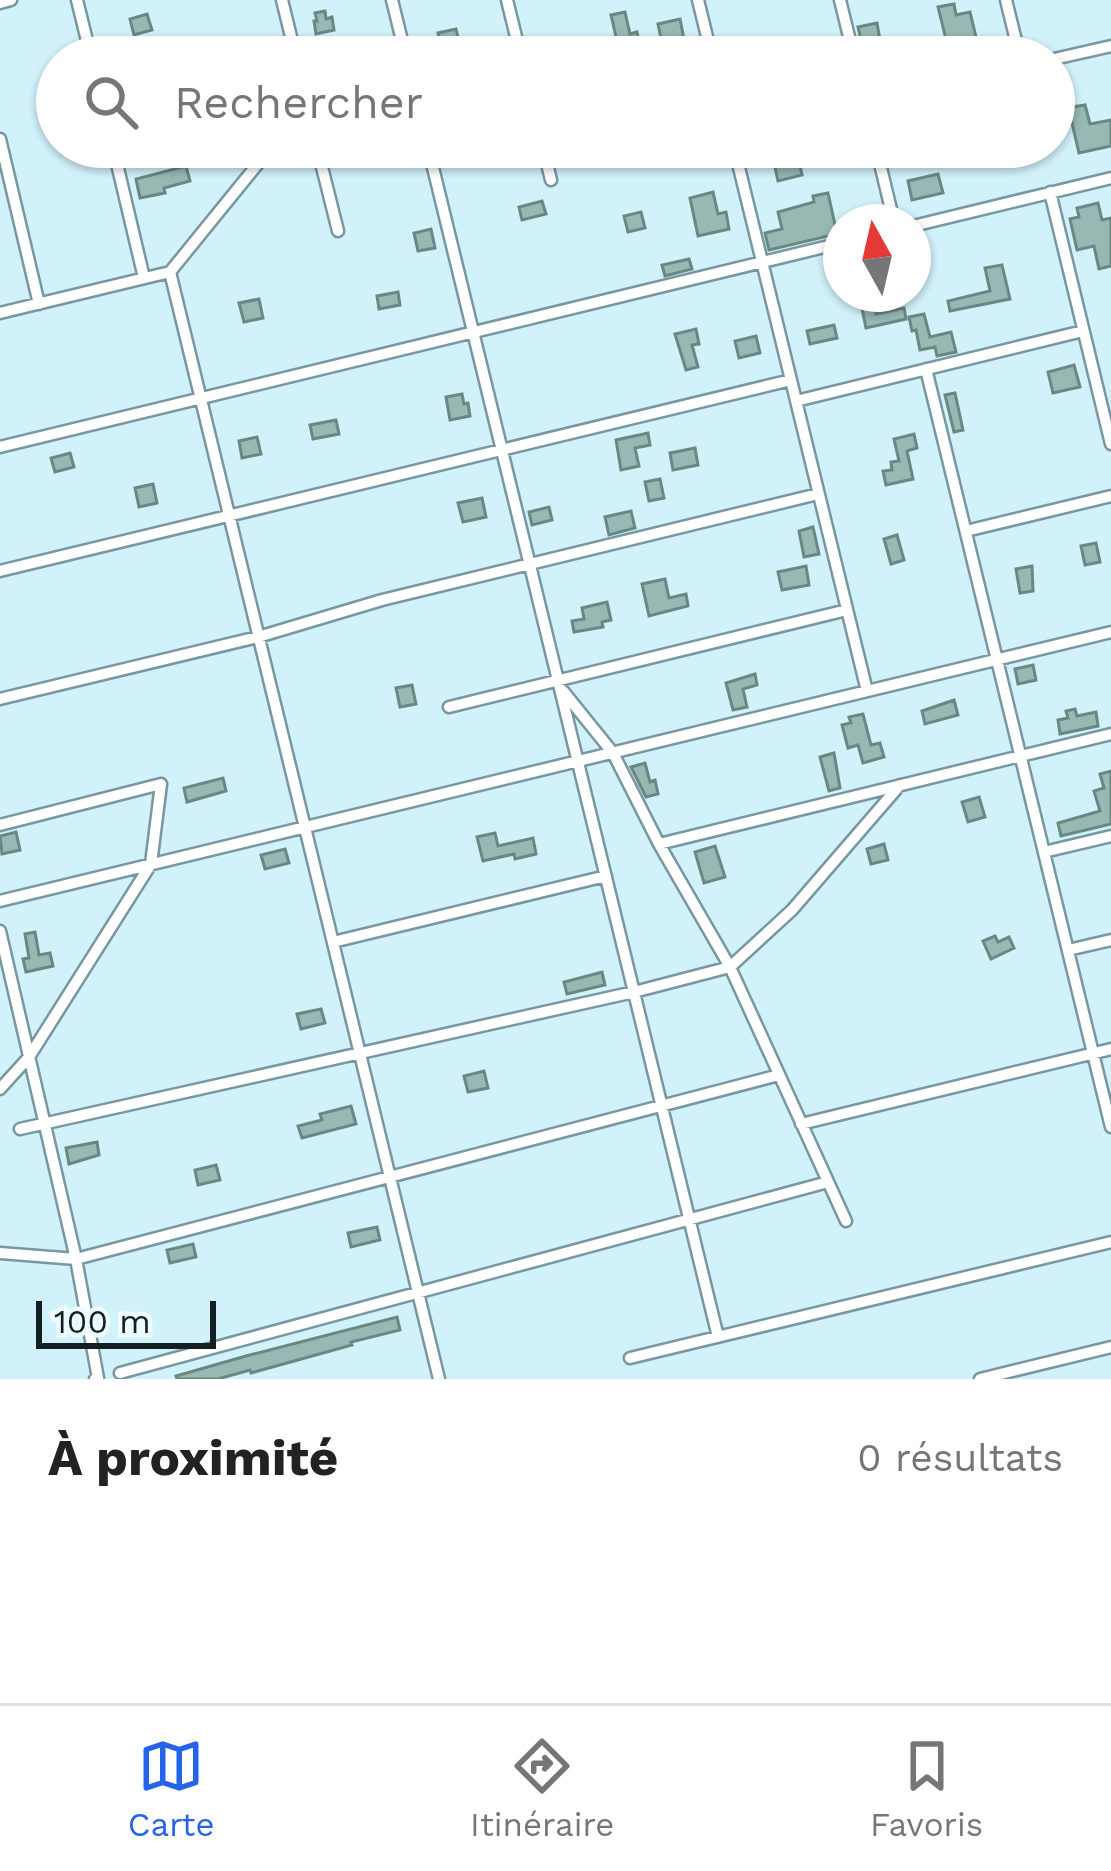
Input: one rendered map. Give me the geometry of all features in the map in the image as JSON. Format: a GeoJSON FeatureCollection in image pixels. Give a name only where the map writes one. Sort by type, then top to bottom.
{"type":"FeatureCollection","features":[{"type":"Feature","properties":{"kind":"street"},"geometry":{"type":"LineString","coordinates":[[0,2],[10,0]]}},
{"type":"Feature","properties":{"kind":"street"},"geometry":{"type":"LineString","coordinates":[[77,0],[86,36]]}},
{"type":"Feature","properties":{"kind":"street"},"geometry":{"type":"LineString","coordinates":[[282,0],[291,36]]}},
{"type":"Feature","properties":{"kind":"street"},"geometry":{"type":"LineString","coordinates":[[392,0],[401,36]]}},
{"type":"Feature","properties":{"kind":"street"},"geometry":{"type":"LineString","coordinates":[[507,0],[513,36]]}},
{"type":"Feature","properties":{"kind":"street"},"geometry":{"type":"LineString","coordinates":[[698,0],[707,36]]}},
{"type":"Feature","properties":{"kind":"street"},"geometry":{"type":"LineString","coordinates":[[840,0],[849,36]]}},
{"type":"Feature","properties":{"kind":"street"},"geometry":{"type":"LineString","coordinates":[[1006,0],[1015,36]]}},
{"type":"Feature","properties":{"kind":"street"},"geometry":{"type":"LineString","coordinates":[[1075,54],[1111,46]]}},
{"type":"Feature","properties":{"kind":"street"},"geometry":{"type":"LineString","coordinates":[[0,139],[39,304]]}},
{"type":"Feature","properties":{"kind":"street"},"geometry":{"type":"LineString","coordinates":[[117,168],[144,278]]}},
{"type":"Feature","properties":{"kind":"street"},"geometry":{"type":"LineString","coordinates":[[0,313],[170,272],[254,168]]}},
{"type":"Feature","properties":{"kind":"street"},"geometry":{"type":"LineString","coordinates":[[322,168],[338,231]]}},
{"type":"Feature","properties":{"kind":"street"},"geometry":{"type":"LineString","coordinates":[[433,168],[718,1337]]}},
{"type":"Feature","properties":{"kind":"street"},"geometry":{"type":"LineString","coordinates":[[548,168],[551,180]]}},
{"type":"Feature","properties":{"kind":"street"},"geometry":{"type":"LineString","coordinates":[[739,168],[866,691]]}},
{"type":"Feature","properties":{"kind":"street"},"geometry":{"type":"LineString","coordinates":[[881,168],[890,204]]}},
{"type":"Feature","properties":{"kind":"street"},"geometry":{"type":"LineString","coordinates":[[931,222],[1111,178]]}},
{"type":"Feature","properties":{"kind":"street"},"geometry":{"type":"LineString","coordinates":[[1050,193],[1111,444]]}},
{"type":"Feature","properties":{"kind":"street"},"geometry":{"type":"LineString","coordinates":[[0,447],[823,247]]}},
{"type":"Feature","properties":{"kind":"street"},"geometry":{"type":"LineString","coordinates":[[170,272],[439,1379]]}},
{"type":"Feature","properties":{"kind":"street"},"geometry":{"type":"LineString","coordinates":[[796,401],[1083,332]]}},
{"type":"Feature","properties":{"kind":"street"},"geometry":{"type":"LineString","coordinates":[[926,369],[1111,1127]]}},
{"type":"Feature","properties":{"kind":"street"},"geometry":{"type":"LineString","coordinates":[[0,572],[791,380]]}},
{"type":"Feature","properties":{"kind":"street"},"geometry":{"type":"LineString","coordinates":[[0,699],[818,494]]}},
{"type":"Feature","properties":{"kind":"street"},"geometry":{"type":"LineString","coordinates":[[966,531],[1111,496]]}},
{"type":"Feature","properties":{"kind":"street"},"geometry":{"type":"LineString","coordinates":[[449,706],[847,610]]}},
{"type":"Feature","properties":{"kind":"street"},"geometry":{"type":"LineString","coordinates":[[0,901],[1111,632]]}},
{"type":"Feature","properties":{"kind":"street"},"geometry":{"type":"LineString","coordinates":[[558,683],[613,753],[658,844],[730,967],[846,1221]]}},
{"type":"Feature","properties":{"kind":"street"},"geometry":{"type":"LineString","coordinates":[[658,844],[1111,734]]}},
{"type":"Feature","properties":{"kind":"street"},"geometry":{"type":"LineString","coordinates":[[0,825],[161,784],[151,864],[29,1057],[0,1088]]}},
{"type":"Feature","properties":{"kind":"street"},"geometry":{"type":"LineString","coordinates":[[20,1129],[730,967],[792,910],[900,785]]}},
{"type":"Feature","properties":{"kind":"street"},"geometry":{"type":"LineString","coordinates":[[1044,852],[1111,836]]}},
{"type":"Feature","properties":{"kind":"street"},"geometry":{"type":"LineString","coordinates":[[333,942],[605,876]]}},
{"type":"Feature","properties":{"kind":"street"},"geometry":{"type":"LineString","coordinates":[[0,932],[76,1259],[95,1379]]}},
{"type":"Feature","properties":{"kind":"street"},"geometry":{"type":"LineString","coordinates":[[1068,950],[1111,940]]}},
{"type":"Feature","properties":{"kind":"street"},"geometry":{"type":"LineString","coordinates":[[801,1124],[1111,1049]]}},
{"type":"Feature","properties":{"kind":"street"},"geometry":{"type":"LineString","coordinates":[[0,1253],[76,1259],[779,1075]]}},
{"type":"Feature","properties":{"kind":"street"},"geometry":{"type":"LineString","coordinates":[[120,1372],[828,1182]]}},
{"type":"Feature","properties":{"kind":"street"},"geometry":{"type":"LineString","coordinates":[[630,1358],[1111,1242]]}},
{"type":"Feature","properties":{"kind":"street"},"geometry":{"type":"LineString","coordinates":[[980,1379],[1111,1347]]}},
{"type":"Feature","properties":{"kind":"building"},"geometry":{"type":"Polygon","coordinates":[[[954,4],[956,15],[970,12],[976,36],[945,36],[938,7],[954,4]]]}},
{"type":"Feature","properties":{"kind":"building"},"geometry":{"type":"Polygon","coordinates":[[[325,11],[326,19],[332,17],[334,30],[316,34],[315,13],[325,11]]]}},
{"type":"Feature","properties":{"kind":"building"},"geometry":{"type":"Polygon","coordinates":[[[625,12],[630,34],[637,32],[638,36],[616,36],[611,15],[625,12]]]}},
{"type":"Feature","properties":{"kind":"building"},"geometry":{"type":"Polygon","coordinates":[[[147,14],[152,30],[134,35],[130,19],[147,14]]]}},
{"type":"Feature","properties":{"kind":"building"},"geometry":{"type":"Polygon","coordinates":[[[680,19],[683,36],[660,36],[658,24],[680,19]]]}},
{"type":"Feature","properties":{"kind":"building"},"geometry":{"type":"Polygon","coordinates":[[[877,23],[879,36],[860,36],[858,27],[877,23]]]}},
{"type":"Feature","properties":{"kind":"building"},"geometry":{"type":"Polygon","coordinates":[[[456,29],[458,36],[439,36],[456,29]]]}},
{"type":"Feature","properties":{"kind":"building"},"geometry":{"type":"Polygon","coordinates":[[[1085,105],[1090,124],[1111,120],[1111,146],[1079,153],[1075,107],[1085,105]]]}},
{"type":"Feature","properties":{"kind":"building"},"geometry":{"type":"Polygon","coordinates":[[[187,168],[190,181],[140,198],[136,179],[187,168]]]}},
{"type":"Feature","properties":{"kind":"building"},"geometry":{"type":"Polygon","coordinates":[[[775,168],[800,168],[802,175],[778,181],[775,168]]]}},
{"type":"Feature","properties":{"kind":"building"},"geometry":{"type":"Polygon","coordinates":[[[938,174],[943,193],[912,200],[908,181],[938,174]]]}},
{"type":"Feature","properties":{"kind":"building"},"geometry":{"type":"Polygon","coordinates":[[[713,192],[718,214],[726,212],[729,229],[698,236],[690,198],[713,192]]]}},
{"type":"Feature","properties":{"kind":"building"},"geometry":{"type":"Polygon","coordinates":[[[828,193],[830,204],[823,204],[823,237],[769,250],[765,233],[782,229],[778,212],[814,202],[813,196],[828,193]]]}},
{"type":"Feature","properties":{"kind":"building"},"geometry":{"type":"Polygon","coordinates":[[[542,201],[546,214],[522,220],[519,207],[542,201]]]}},
{"type":"Feature","properties":{"kind":"building"},"geometry":{"type":"Polygon","coordinates":[[[1098,203],[1102,220],[1111,218],[1111,266],[1099,269],[1094,246],[1077,250],[1070,219],[1079,217],[1077,208],[1098,203]]]}},
{"type":"Feature","properties":{"kind":"building"},"geometry":{"type":"Polygon","coordinates":[[[641,212],[645,228],[628,232],[624,216],[641,212]]]}},
{"type":"Feature","properties":{"kind":"building"},"geometry":{"type":"Polygon","coordinates":[[[431,229],[435,248],[418,251],[414,233],[431,229]]]}},
{"type":"Feature","properties":{"kind":"building"},"geometry":{"type":"Polygon","coordinates":[[[689,259],[692,269],[665,276],[662,265],[689,259]]]}},
{"type":"Feature","properties":{"kind":"building"},"geometry":{"type":"Polygon","coordinates":[[[1002,265],[1010,299],[950,311],[948,301],[990,291],[985,268],[1002,265]]]}},
{"type":"Feature","properties":{"kind":"building"},"geometry":{"type":"Polygon","coordinates":[[[398,292],[400,305],[379,309],[377,296],[398,292]]]}},
{"type":"Feature","properties":{"kind":"building"},"geometry":{"type":"Polygon","coordinates":[[[259,299],[263,318],[244,322],[239,303],[259,299]]]}},
{"type":"Feature","properties":{"kind":"building"},"geometry":{"type":"Polygon","coordinates":[[[863,312],[905,312],[906,319],[866,328],[863,312]]]}},
{"type":"Feature","properties":{"kind":"building"},"geometry":{"type":"Polygon","coordinates":[[[924,314],[930,337],[951,332],[956,352],[937,356],[935,347],[920,350],[909,317],[924,314]]]}},
{"type":"Feature","properties":{"kind":"building"},"geometry":{"type":"Polygon","coordinates":[[[834,325],[837,338],[810,344],[807,331],[834,325]]]}},
{"type":"Feature","properties":{"kind":"building"},"geometry":{"type":"Polygon","coordinates":[[[696,329],[699,344],[692,345],[698,367],[686,370],[675,334],[696,329]]]}},
{"type":"Feature","properties":{"kind":"building"},"geometry":{"type":"Polygon","coordinates":[[[756,336],[760,353],[739,358],[735,341],[756,336]]]}},
{"type":"Feature","properties":{"kind":"building"},"geometry":{"type":"Polygon","coordinates":[[[1074,365],[1080,387],[1053,393],[1048,372],[1074,365]]]}},
{"type":"Feature","properties":{"kind":"building"},"geometry":{"type":"Polygon","coordinates":[[[955,393],[963,430],[954,432],[945,395],[955,393]]]}},
{"type":"Feature","properties":{"kind":"building"},"geometry":{"type":"Polygon","coordinates":[[[462,394],[470,416],[450,420],[446,397],[462,394]]]}},
{"type":"Feature","properties":{"kind":"building"},"geometry":{"type":"Polygon","coordinates":[[[336,420],[339,434],[313,439],[310,425],[336,420]]]}},
{"type":"Feature","properties":{"kind":"building"},"geometry":{"type":"Polygon","coordinates":[[[648,433],[650,445],[635,448],[639,466],[621,470],[616,440],[648,433]]]}},
{"type":"Feature","properties":{"kind":"building"},"geometry":{"type":"Polygon","coordinates":[[[914,434],[917,448],[907,451],[913,479],[886,485],[883,471],[892,470],[891,462],[899,461],[894,439],[914,434]]]}},
{"type":"Feature","properties":{"kind":"building"},"geometry":{"type":"Polygon","coordinates":[[[257,437],[261,454],[242,458],[239,441],[257,437]]]}},
{"type":"Feature","properties":{"kind":"building"},"geometry":{"type":"Polygon","coordinates":[[[695,448],[698,465],[673,470],[670,453],[695,448]]]}},
{"type":"Feature","properties":{"kind":"building"},"geometry":{"type":"Polygon","coordinates":[[[70,453],[74,467],[55,472],[51,458],[70,453]]]}},
{"type":"Feature","properties":{"kind":"building"},"geometry":{"type":"Polygon","coordinates":[[[660,479],[664,498],[649,501],[645,482],[660,479]]]}},
{"type":"Feature","properties":{"kind":"building"},"geometry":{"type":"Polygon","coordinates":[[[153,484],[157,503],[139,507],[135,488],[153,484]]]}},
{"type":"Feature","properties":{"kind":"building"},"geometry":{"type":"Polygon","coordinates":[[[482,498],[486,517],[463,522],[458,503],[482,498]]]}},
{"type":"Feature","properties":{"kind":"building"},"geometry":{"type":"Polygon","coordinates":[[[549,507],[552,520],[532,525],[529,512],[549,507]]]}},
{"type":"Feature","properties":{"kind":"building"},"geometry":{"type":"Polygon","coordinates":[[[631,511],[635,528],[609,535],[605,517],[631,511]]]}},
{"type":"Feature","properties":{"kind":"building"},"geometry":{"type":"Polygon","coordinates":[[[813,527],[819,554],[804,557],[799,531],[813,527]]]}},
{"type":"Feature","properties":{"kind":"building"},"geometry":{"type":"Polygon","coordinates":[[[897,535],[904,560],[891,564],[884,539],[897,535]]]}},
{"type":"Feature","properties":{"kind":"building"},"geometry":{"type":"Polygon","coordinates":[[[1096,543],[1100,562],[1085,565],[1081,546],[1096,543]]]}},
{"type":"Feature","properties":{"kind":"building"},"geometry":{"type":"Polygon","coordinates":[[[806,566],[809,585],[782,590],[778,572],[806,566]]]}},
{"type":"Feature","properties":{"kind":"building"},"geometry":{"type":"Polygon","coordinates":[[[1032,566],[1033,591],[1020,593],[1016,569],[1032,566]]]}},
{"type":"Feature","properties":{"kind":"building"},"geometry":{"type":"Polygon","coordinates":[[[665,579],[669,598],[686,594],[688,606],[649,616],[642,584],[665,579]]]}},
{"type":"Feature","properties":{"kind":"building"},"geometry":{"type":"Polygon","coordinates":[[[607,602],[611,620],[602,622],[603,627],[574,632],[572,621],[584,619],[582,608],[607,602]]]}},
{"type":"Feature","properties":{"kind":"building"},"geometry":{"type":"Polygon","coordinates":[[[1033,665],[1036,680],[1018,684],[1015,669],[1033,665]]]}},
{"type":"Feature","properties":{"kind":"building"},"geometry":{"type":"Polygon","coordinates":[[[755,674],[757,685],[743,689],[747,707],[733,710],[726,683],[755,674]]]}},
{"type":"Feature","properties":{"kind":"building"},"geometry":{"type":"Polygon","coordinates":[[[412,685],[416,704],[400,707],[396,688],[412,685]]]}},
{"type":"Feature","properties":{"kind":"building"},"geometry":{"type":"Polygon","coordinates":[[[954,700],[958,715],[925,724],[922,711],[954,700]]]}},
{"type":"Feature","properties":{"kind":"building"},"geometry":{"type":"Polygon","coordinates":[[[1075,709],[1077,716],[1096,712],[1098,726],[1060,734],[1058,720],[1068,718],[1066,711],[1075,709]]]}},
{"type":"Feature","properties":{"kind":"building"},"geometry":{"type":"Polygon","coordinates":[[[863,714],[871,745],[880,743],[884,757],[863,763],[858,745],[848,748],[842,725],[851,723],[849,717],[863,714]]]}},
{"type":"Feature","properties":{"kind":"building"},"geometry":{"type":"Polygon","coordinates":[[[834,753],[840,788],[829,791],[820,757],[834,753]]]}},
{"type":"Feature","properties":{"kind":"building"},"geometry":{"type":"Polygon","coordinates":[[[645,763],[658,794],[646,797],[631,767],[645,763]]]}},
{"type":"Feature","properties":{"kind":"building"},"geometry":{"type":"Polygon","coordinates":[[[1111,771],[1111,824],[1061,836],[1058,823],[1100,811],[1094,791],[1104,788],[1100,774],[1111,771]]]}},
{"type":"Feature","properties":{"kind":"building"},"geometry":{"type":"Polygon","coordinates":[[[223,778],[226,791],[187,802],[184,788],[223,778]]]}},
{"type":"Feature","properties":{"kind":"building"},"geometry":{"type":"Polygon","coordinates":[[[979,797],[985,817],[968,822],[962,802],[979,797]]]}},
{"type":"Feature","properties":{"kind":"building"},"geometry":{"type":"Polygon","coordinates":[[[16,832],[20,850],[2,854],[0,836],[16,832]]]}},
{"type":"Feature","properties":{"kind":"building"},"geometry":{"type":"Polygon","coordinates":[[[495,833],[498,846],[533,838],[536,854],[483,861],[477,837],[495,833]]]}},
{"type":"Feature","properties":{"kind":"building"},"geometry":{"type":"Polygon","coordinates":[[[884,844],[888,860],[871,864],[867,849],[884,844]]]}},
{"type":"Feature","properties":{"kind":"building"},"geometry":{"type":"Polygon","coordinates":[[[715,846],[725,877],[704,883],[695,852],[715,846]]]}},
{"type":"Feature","properties":{"kind":"building"},"geometry":{"type":"Polygon","coordinates":[[[285,849],[289,863],[265,869],[261,855],[285,849]]]}},
{"type":"Feature","properties":{"kind":"building"},"geometry":{"type":"Polygon","coordinates":[[[35,932],[39,955],[50,953],[53,966],[26,972],[25,934],[35,932]]]}},
{"type":"Feature","properties":{"kind":"building"},"geometry":{"type":"Polygon","coordinates":[[[995,936],[998,942],[1009,937],[1014,948],[991,959],[983,941],[995,936]]]}},
{"type":"Feature","properties":{"kind":"building"},"geometry":{"type":"Polygon","coordinates":[[[602,972],[605,985],[567,994],[564,982],[602,972]]]}},
{"type":"Feature","properties":{"kind":"building"},"geometry":{"type":"Polygon","coordinates":[[[321,1009],[325,1023],[301,1029],[297,1014],[321,1009]]]}},
{"type":"Feature","properties":{"kind":"building"},"geometry":{"type":"Polygon","coordinates":[[[484,1071],[488,1088],[468,1092],[464,1076],[484,1071]]]}},
{"type":"Feature","properties":{"kind":"building"},"geometry":{"type":"Polygon","coordinates":[[[351,1106],[356,1124],[302,1138],[298,1126],[351,1106]]]}},
{"type":"Feature","properties":{"kind":"building"},"geometry":{"type":"Polygon","coordinates":[[[97,1142],[99,1155],[69,1164],[66,1148],[97,1142]]]}},
{"type":"Feature","properties":{"kind":"building"},"geometry":{"type":"Polygon","coordinates":[[[216,1165],[220,1180],[198,1185],[195,1170],[216,1165]]]}},
{"type":"Feature","properties":{"kind":"building"},"geometry":{"type":"Polygon","coordinates":[[[377,1227],[380,1240],[351,1247],[348,1233],[377,1227]]]}},
{"type":"Feature","properties":{"kind":"building"},"geometry":{"type":"Polygon","coordinates":[[[193,1244],[196,1257],[170,1263],[167,1250],[193,1244]]]}},
{"type":"Feature","properties":{"kind":"building"},"geometry":{"type":"Polygon","coordinates":[[[397,1317],[400,1330],[251,1373],[218,1379],[176,1376],[246,1356],[397,1317]]]}}]}
